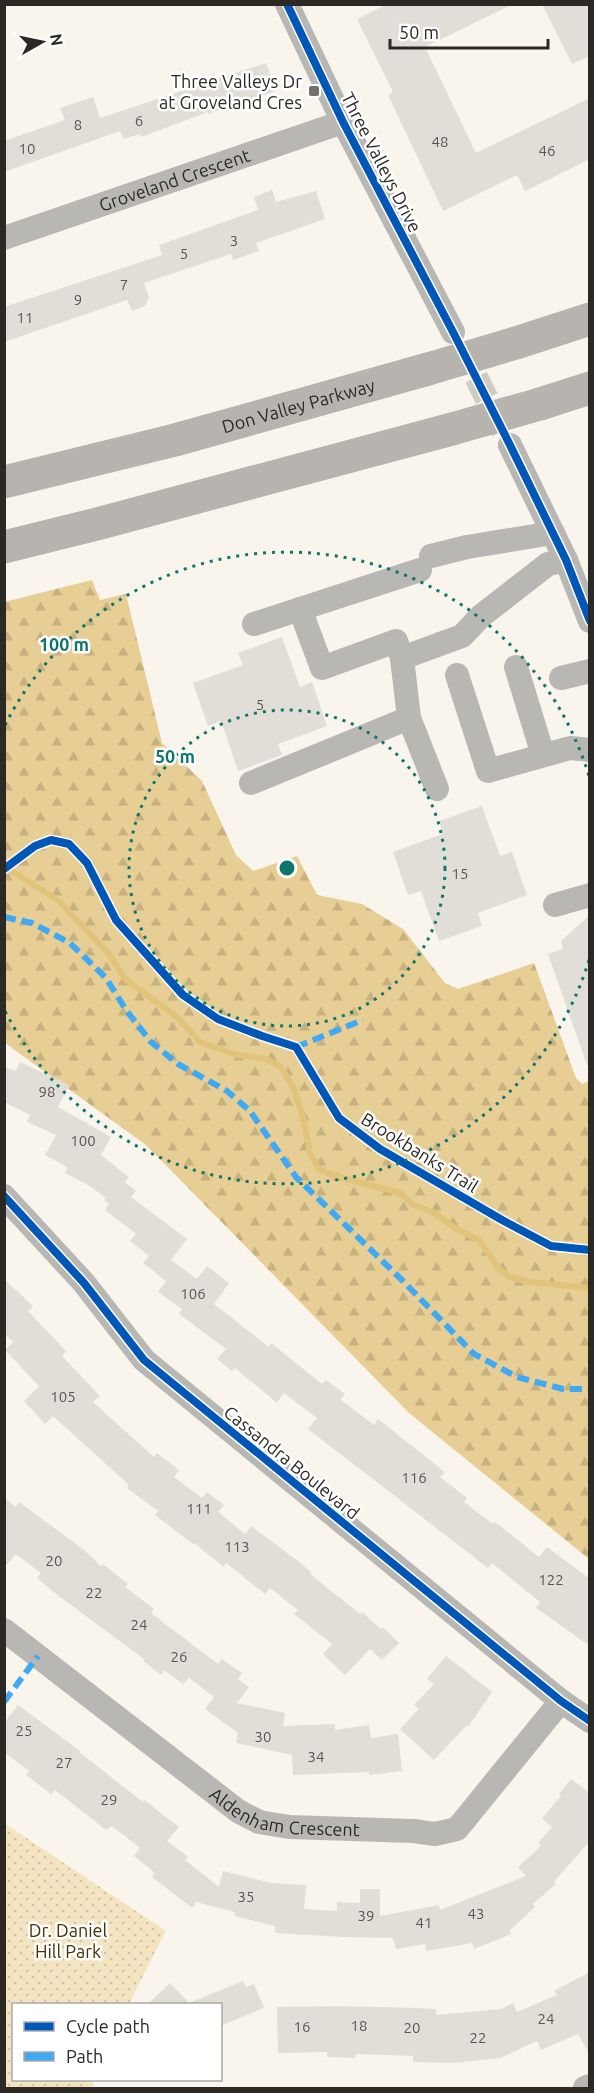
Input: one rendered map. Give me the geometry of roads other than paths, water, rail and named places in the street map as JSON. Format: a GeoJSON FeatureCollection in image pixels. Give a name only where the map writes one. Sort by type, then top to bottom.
{"type":"FeatureCollection","features":[{"type":"Feature","properties":{"kind":"highway","name":"Don Valley Parkway"},"geometry":{"type":"LineString","coordinates":[[4,482],[175,440],[428,369],[590,319]]}},
{"type":"Feature","properties":{"kind":"highway"},"geometry":{"type":"LineString","coordinates":[[4,547],[97,525],[452,429],[590,388]]}},
{"type":"Feature","properties":{"kind":"street","name":"Three Valleys Drive"},"geometry":{"type":"LineString","coordinates":[[287,4],[343,122],[453,332]]}},
{"type":"Feature","properties":{"kind":"street","name":"Groveland Crescent"},"geometry":{"type":"LineString","coordinates":[[4,238],[343,122]]}},
{"type":"Feature","properties":{"kind":"street"},"geometry":{"type":"LineString","coordinates":[[510,445],[566,560],[590,621]]}},
{"type":"Feature","properties":{"kind":"street"},"geometry":{"type":"LineString","coordinates":[[254,624],[467,547],[553,533]]}},
{"type":"Feature","properties":{"kind":"street"},"geometry":{"type":"LineString","coordinates":[[402,658],[462,636],[481,616],[548,564],[566,560]]}},
{"type":"Feature","properties":{"kind":"street"},"geometry":{"type":"LineString","coordinates":[[300,609],[322,668],[396,641],[402,658],[409,718],[437,789]]}},
{"type":"Feature","properties":{"kind":"street"},"geometry":{"type":"LineString","coordinates":[[516,667],[543,755]]}},
{"type":"Feature","properties":{"kind":"street"},"geometry":{"type":"LineString","coordinates":[[561,678],[590,671]]}},
{"type":"Feature","properties":{"kind":"street"},"geometry":{"type":"LineString","coordinates":[[457,675],[488,771],[543,755],[580,749],[590,731]]}},
{"type":"Feature","properties":{"kind":"street"},"geometry":{"type":"LineString","coordinates":[[251,783],[409,718]]}},
{"type":"Feature","properties":{"kind":"street"},"geometry":{"type":"LineString","coordinates":[[555,905],[590,895]]}},
{"type":"Feature","properties":{"kind":"street","name":"Cassandra Boulevard"},"geometry":{"type":"LineString","coordinates":[[4,1196],[84,1283],[144,1360],[561,1701],[590,1721]]}},
{"type":"Feature","properties":{"kind":"street","name":"Aldenham Crescent"},"geometry":{"type":"LineString","coordinates":[[4,1630],[238,1811],[259,1822],[289,1827],[413,1831],[435,1834],[457,1829],[561,1701]]}},
{"type":"Feature","properties":{"kind":"street"},"geometry":{"type":"LineString","coordinates":[[585,2088],[590,2086]]}},
{"type":"Feature","properties":{"kind":"waterway"},"geometry":{"type":"LineString","coordinates":[[4,866],[59,901],[109,954],[126,980],[177,1017],[200,1042],[237,1055],[266,1059],[281,1067],[294,1089],[304,1121],[310,1154],[319,1169],[332,1175],[400,1193],[413,1205],[433,1212],[455,1228],[479,1240],[499,1269],[510,1277],[530,1282],[590,1288]]}},
{"type":"Feature","properties":{"kind":"tunnel"},"geometry":{"type":"LineString","coordinates":[[460,345],[510,445]]}},
{"type":"Feature","properties":{"kind":"place","name":"Three Valleys Dr at Groveland Cres"},"geometry":{"type":"Point","coordinates":[314,91]}},
{"type":"Feature","properties":{"kind":"park label","name":"Dr. Daniel Hill Park"},"geometry":{"type":"Point","coordinates":[68,1940]}}]}
